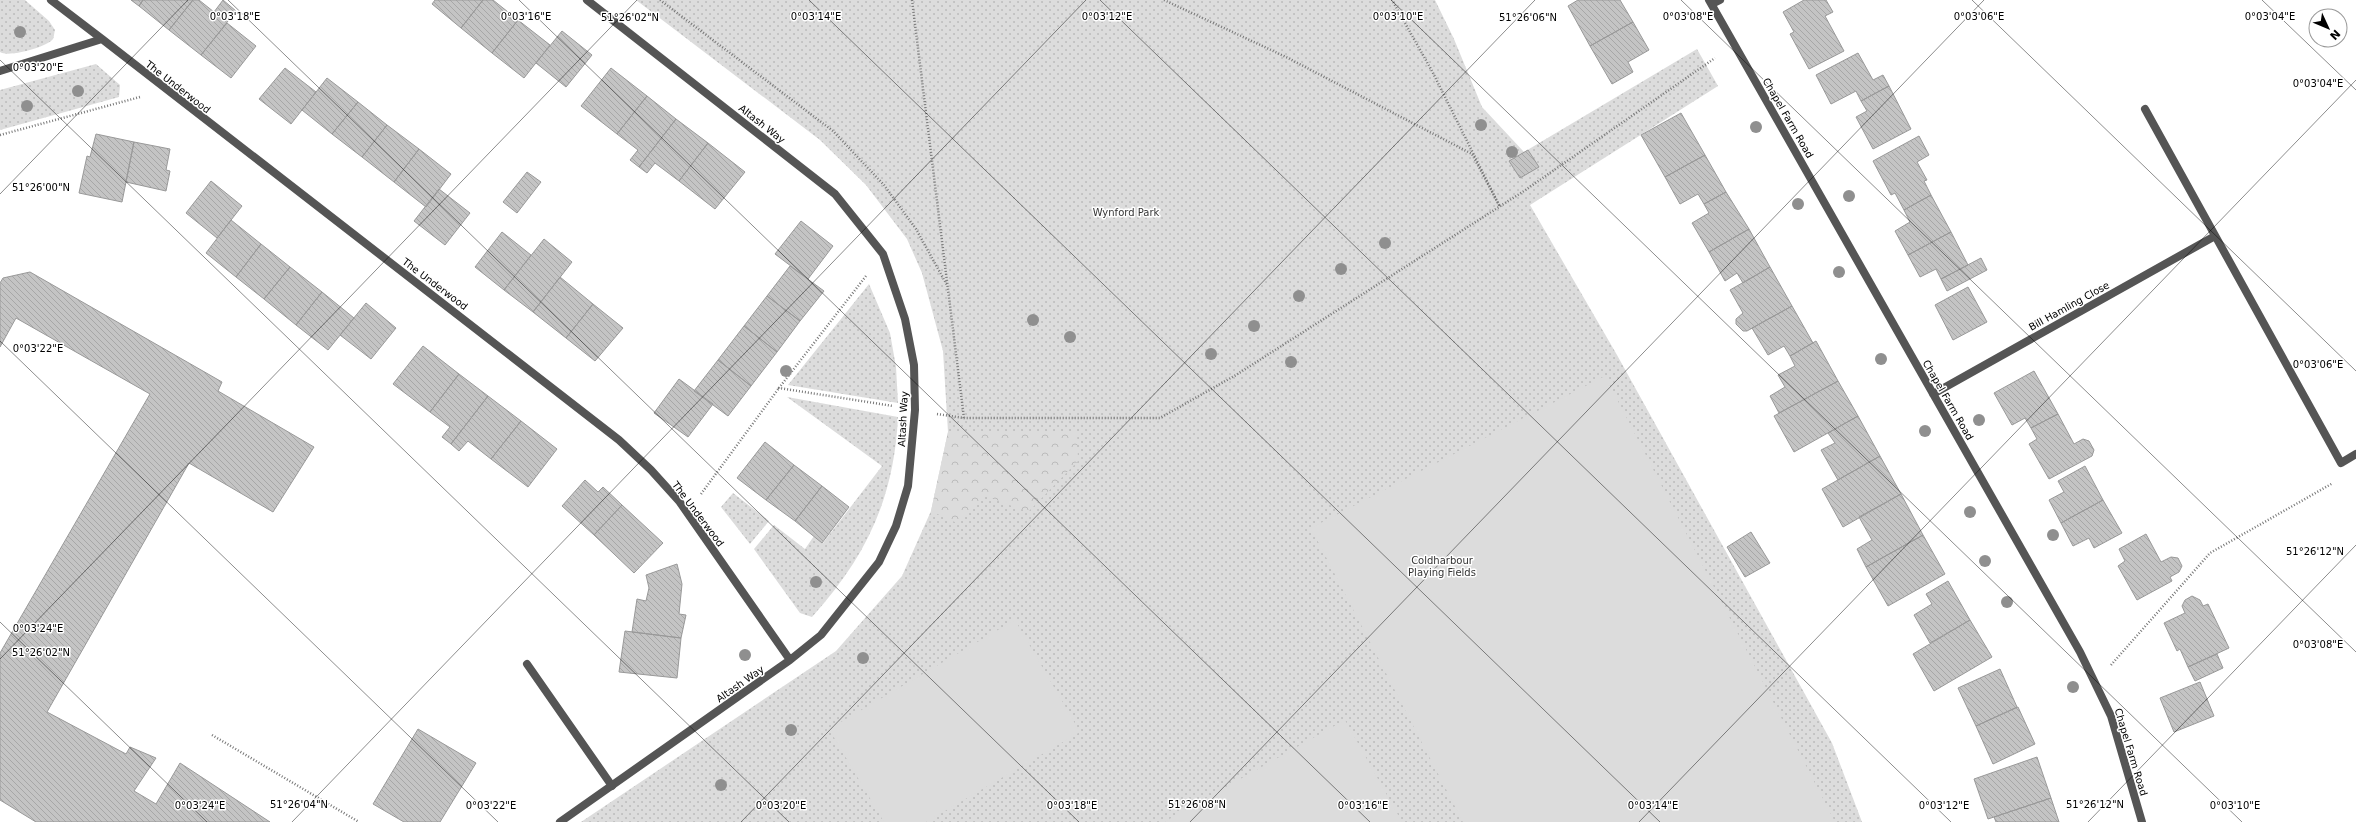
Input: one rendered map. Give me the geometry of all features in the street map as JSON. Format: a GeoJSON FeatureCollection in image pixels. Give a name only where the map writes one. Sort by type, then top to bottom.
{"type":"FeatureCollection","features":[{"type":"Feature","properties":{"kind":"street","name":"The Underwood"},"geometry":{"type":"LineString","coordinates":[[51,0],[619,440],[652,470],[687,512],[790,660]]}},
{"type":"Feature","properties":{"kind":"street","name":"Altash Way"},"geometry":{"type":"LineString","coordinates":[[560,822],[790,660],[821,635],[879,562],[896,526],[908,486],[915,410],[914,365],[905,319],[883,254],[836,194],[587,0]]}},
{"type":"Feature","properties":{"kind":"street"},"geometry":{"type":"LineString","coordinates":[[1710,2],[1720,0]]}},
{"type":"Feature","properties":{"kind":"street","name":"Chapel Farm Road"},"geometry":{"type":"LineString","coordinates":[[1710,2],[2076,645],[2111,716],[2142,822]]}},
{"type":"Feature","properties":{"kind":"street"},"geometry":{"type":"LineString","coordinates":[[0,71],[102,39]]}},
{"type":"Feature","properties":{"kind":"street"},"geometry":{"type":"LineString","coordinates":[[2145,109],[2341,463],[2356,454]]}},
{"type":"Feature","properties":{"kind":"street","name":"Bill Hamling Close"},"geometry":{"type":"LineString","coordinates":[[1933,394],[2215,236]]}},
{"type":"Feature","properties":{"kind":"street"},"geometry":{"type":"LineString","coordinates":[[527,664],[612,786]]}},
{"type":"Feature","properties":{"kind":"path"},"geometry":{"type":"LineString","coordinates":[[660,0],[833,131],[884,185],[916,229],[948,287]]}},
{"type":"Feature","properties":{"kind":"path"},"geometry":{"type":"LineString","coordinates":[[912,0],[964,418]]}},
{"type":"Feature","properties":{"kind":"path"},"geometry":{"type":"LineString","coordinates":[[1164,0],[1286,57],[1472,154],[1499,205]]}},
{"type":"Feature","properties":{"kind":"path"},"geometry":{"type":"LineString","coordinates":[[1392,0],[1432,71],[1499,205]]}},
{"type":"Feature","properties":{"kind":"path"},"geometry":{"type":"LineString","coordinates":[[780,388],[964,418],[1160,418],[1236,375],[1499,205],[1524,191],[1715,58]]}},
{"type":"Feature","properties":{"kind":"path"},"geometry":{"type":"LineString","coordinates":[[0,135],[141,97],[157,82]]}},
{"type":"Feature","properties":{"kind":"path"},"geometry":{"type":"LineString","coordinates":[[687,512],[883,254]]}},
{"type":"Feature","properties":{"kind":"path"},"geometry":{"type":"LineString","coordinates":[[2095,683],[2210,553],[2336,482],[2341,463]]}},
{"type":"Feature","properties":{"kind":"path"},"geometry":{"type":"LineString","coordinates":[[212,735],[359,822]]}},
{"type":"Feature","properties":{"kind":"green space"},"geometry":{"type":"Polygon","coordinates":[[[0,0],[25,0],[49,21],[55,30],[53,39],[36,48],[19,53],[11,54],[0,52],[0,0]]]}},
{"type":"Feature","properties":{"kind":"green space","name":"Coldharbour Playing Fields"},"geometry":{"type":"Polygon","coordinates":[[[636,0],[1435,0],[1454,39],[1482,107],[1524,152],[1697,49],[1718,86],[1530,205],[1617,355],[1832,743],[1862,822],[581,822],[836,651],[902,576],[931,511],[948,432],[943,351],[922,273],[907,239],[866,185],[820,140],[636,0]]]}},
{"type":"Feature","properties":{"kind":"green space"},"geometry":{"type":"Polygon","coordinates":[[[96,64],[120,85],[119,97],[0,130],[0,90],[96,64]]]}},
{"type":"Feature","properties":{"kind":"green space"},"geometry":{"type":"Polygon","coordinates":[[[869,284],[890,333],[896,367],[898,403],[788,385],[869,284]]]}},
{"type":"Feature","properties":{"kind":"green space"},"geometry":{"type":"Polygon","coordinates":[[[1605,376],[1835,822],[1463,822],[1311,528],[1605,376]]]}},
{"type":"Feature","properties":{"kind":"green space"},"geometry":{"type":"Polygon","coordinates":[[[787,397],[898,417],[890,474],[874,525],[848,572],[812,617],[800,613],[754,549],[774,525],[805,549],[814,536],[823,543],[882,466],[787,397]]]}},
{"type":"Feature","properties":{"kind":"green space"},"geometry":{"type":"Polygon","coordinates":[[[948,432],[1077,433],[1078,461],[1028,512],[986,496],[957,523],[931,511],[948,432]]]}},
{"type":"Feature","properties":{"kind":"green space"},"geometry":{"type":"Polygon","coordinates":[[[733,493],[769,521],[750,544],[721,507],[733,493]]]}},
{"type":"Feature","properties":{"kind":"green space"},"geometry":{"type":"Polygon","coordinates":[[[1015,620],[1080,732],[926,822],[884,822],[829,729],[1015,620]]]}},
{"type":"Feature","properties":{"kind":"green space"},"geometry":{"type":"Polygon","coordinates":[[[1345,720],[1402,822],[1164,822],[1345,720]]]}},
{"type":"Feature","properties":{"kind":"building"},"geometry":{"type":"Polygon","coordinates":[[[131,0],[143,0],[139,6],[131,0]]]}},
{"type":"Feature","properties":{"kind":"building"},"geometry":{"type":"Polygon","coordinates":[[[143,0],[193,0],[169,30],[139,6],[143,0]]]}},
{"type":"Feature","properties":{"kind":"building"},"geometry":{"type":"Polygon","coordinates":[[[193,0],[199,0],[214,12],[223,0],[236,11],[201,55],[169,30],[193,0]]]}},
{"type":"Feature","properties":{"kind":"building"},"geometry":{"type":"Polygon","coordinates":[[[435,0],[483,0],[461,28],[432,4],[435,0]]]}},
{"type":"Feature","properties":{"kind":"building"},"geometry":{"type":"Polygon","coordinates":[[[483,0],[493,0],[518,20],[492,53],[461,28],[483,0]]]}},
{"type":"Feature","properties":{"kind":"building"},"geometry":{"type":"Polygon","coordinates":[[[1578,0],[1620,0],[1633,22],[1590,46],[1568,6],[1578,0]]]}},
{"type":"Feature","properties":{"kind":"building"},"geometry":{"type":"Polygon","coordinates":[[[1804,0],[1826,0],[1833,12],[1825,16],[1844,51],[1809,69],[1790,34],[1794,32],[1783,12],[1804,0]]]}},
{"type":"Feature","properties":{"kind":"building"},"geometry":{"type":"Polygon","coordinates":[[[518,20],[550,45],[524,78],[492,53],[518,20]]]}},
{"type":"Feature","properties":{"kind":"building"},"geometry":{"type":"Polygon","coordinates":[[[1633,22],[1649,50],[1628,62],[1633,72],[1612,84],[1590,46],[1633,22]]]}},
{"type":"Feature","properties":{"kind":"building"},"geometry":{"type":"Polygon","coordinates":[[[227,23],[256,46],[231,78],[201,55],[227,23]]]}},
{"type":"Feature","properties":{"kind":"building"},"geometry":{"type":"Polygon","coordinates":[[[562,31],[592,55],[566,87],[536,63],[562,31]]]}},
{"type":"Feature","properties":{"kind":"building"},"geometry":{"type":"Polygon","coordinates":[[[1858,53],[1873,80],[1883,75],[1889,86],[1861,101],[1856,91],[1831,104],[1816,75],[1858,53]]]}},
{"type":"Feature","properties":{"kind":"building"},"geometry":{"type":"Polygon","coordinates":[[[285,68],[316,92],[291,124],[259,99],[285,68]]]}},
{"type":"Feature","properties":{"kind":"building"},"geometry":{"type":"Polygon","coordinates":[[[611,68],[647,96],[617,134],[581,106],[611,68]]]}},
{"type":"Feature","properties":{"kind":"building"},"geometry":{"type":"Polygon","coordinates":[[[327,78],[358,102],[332,134],[302,110],[327,78]]]}},
{"type":"Feature","properties":{"kind":"building"},"geometry":{"type":"Polygon","coordinates":[[[1889,86],[1911,129],[1873,149],[1856,117],[1867,111],[1861,101],[1889,86]]]}},
{"type":"Feature","properties":{"kind":"building"},"geometry":{"type":"Polygon","coordinates":[[[647,96],[676,119],[639,167],[630,160],[638,150],[617,134],[647,96]]]}},
{"type":"Feature","properties":{"kind":"building"},"geometry":{"type":"Polygon","coordinates":[[[358,102],[387,125],[362,157],[332,134],[358,102]]]}},
{"type":"Feature","properties":{"kind":"building"},"geometry":{"type":"Polygon","coordinates":[[[1681,113],[1705,155],[1665,177],[1641,135],[1681,113]]]}},
{"type":"Feature","properties":{"kind":"building"},"geometry":{"type":"Polygon","coordinates":[[[676,119],[708,143],[679,181],[655,163],[647,173],[639,167],[676,119]]]}},
{"type":"Feature","properties":{"kind":"building"},"geometry":{"type":"Polygon","coordinates":[[[387,125],[419,149],[394,182],[362,157],[387,125]]]}},
{"type":"Feature","properties":{"kind":"building"},"geometry":{"type":"Polygon","coordinates":[[[96,134],[134,142],[122,202],[79,193],[87,156],[90,157],[96,134]]]}},
{"type":"Feature","properties":{"kind":"building"},"geometry":{"type":"Polygon","coordinates":[[[1919,136],[1929,155],[1917,162],[1927,180],[1924,181],[1931,195],[1904,210],[1895,193],[1891,195],[1873,161],[1919,136]]]}},
{"type":"Feature","properties":{"kind":"building"},"geometry":{"type":"Polygon","coordinates":[[[134,142],[170,149],[166,170],[170,171],[166,191],[126,182],[134,142]]]}},
{"type":"Feature","properties":{"kind":"building"},"geometry":{"type":"Polygon","coordinates":[[[708,143],[745,172],[715,209],[679,181],[708,143]]]}},
{"type":"Feature","properties":{"kind":"building"},"geometry":{"type":"Polygon","coordinates":[[[419,149],[451,174],[426,207],[394,182],[419,149]]]}},
{"type":"Feature","properties":{"kind":"building"},"geometry":{"type":"Polygon","coordinates":[[[1528,150],[1539,167],[1520,178],[1509,161],[1528,150]]]}},
{"type":"Feature","properties":{"kind":"building"},"geometry":{"type":"Polygon","coordinates":[[[1705,155],[1726,192],[1704,204],[1698,194],[1680,204],[1665,177],[1705,155]]]}},
{"type":"Feature","properties":{"kind":"building"},"geometry":{"type":"Polygon","coordinates":[[[527,172],[541,182],[517,213],[503,202],[527,172]]]}},
{"type":"Feature","properties":{"kind":"building"},"geometry":{"type":"Polygon","coordinates":[[[211,181],[242,206],[217,238],[186,213],[211,181]]]}},
{"type":"Feature","properties":{"kind":"building"},"geometry":{"type":"Polygon","coordinates":[[[439,189],[470,213],[445,245],[414,221],[439,189]]]}},
{"type":"Feature","properties":{"kind":"building"},"geometry":{"type":"Polygon","coordinates":[[[1726,192],[1749,229],[1709,252],[1692,223],[1709,213],[1704,204],[1726,192]]]}},
{"type":"Feature","properties":{"kind":"building"},"geometry":{"type":"Polygon","coordinates":[[[1931,195],[1951,232],[1908,255],[1895,231],[1910,222],[1904,210],[1931,195]]]}},
{"type":"Feature","properties":{"kind":"building"},"geometry":{"type":"Polygon","coordinates":[[[231,220],[261,244],[236,277],[206,253],[231,220]]]}},
{"type":"Feature","properties":{"kind":"building"},"geometry":{"type":"Polygon","coordinates":[[[801,221],[833,246],[808,279],[775,254],[801,221]]]}},
{"type":"Feature","properties":{"kind":"building"},"geometry":{"type":"Polygon","coordinates":[[[1749,229],[1770,267],[1743,283],[1737,273],[1725,281],[1709,252],[1749,229]]]}},
{"type":"Feature","properties":{"kind":"building"},"geometry":{"type":"Polygon","coordinates":[[[502,232],[531,255],[504,290],[475,267],[502,232]]]}},
{"type":"Feature","properties":{"kind":"building"},"geometry":{"type":"Polygon","coordinates":[[[1951,232],[1968,265],[1941,279],[1936,269],[1920,277],[1908,255],[1951,232]]]}},
{"type":"Feature","properties":{"kind":"building"},"geometry":{"type":"Polygon","coordinates":[[[544,239],[572,262],[533,312],[504,290],[544,239]]]}},
{"type":"Feature","properties":{"kind":"building"},"geometry":{"type":"Polygon","coordinates":[[[261,244],[290,267],[264,299],[236,277],[261,244]]]}},
{"type":"Feature","properties":{"kind":"building"},"geometry":{"type":"Polygon","coordinates":[[[1981,258],[1987,270],[1947,291],[1941,279],[1981,258]]]}},
{"type":"Feature","properties":{"kind":"building"},"geometry":{"type":"Polygon","coordinates":[[[790,266],[824,291],[800,321],[767,296],[790,266]]]}},
{"type":"Feature","properties":{"kind":"building"},"geometry":{"type":"Polygon","coordinates":[[[290,267],[322,292],[296,325],[264,299],[290,267]]]}},
{"type":"Feature","properties":{"kind":"building"},"geometry":{"type":"Polygon","coordinates":[[[1770,267],[1792,306],[1747,331],[1743,331],[1736,324],[1736,319],[1743,313],[1730,290],[1770,267]]]}},
{"type":"Feature","properties":{"kind":"building"},"geometry":{"type":"Polygon","coordinates":[[[30,272],[222,382],[218,391],[314,447],[273,512],[189,463],[47,712],[126,754],[130,747],[156,758],[134,791],[156,804],[180,763],[270,822],[36,822],[0,800],[0,653],[150,394],[16,318],[0,347],[0,283],[3,278],[30,272]]]}},
{"type":"Feature","properties":{"kind":"building"},"geometry":{"type":"Polygon","coordinates":[[[560,277],[593,304],[566,338],[533,312],[560,277]]]}},
{"type":"Feature","properties":{"kind":"building"},"geometry":{"type":"Polygon","coordinates":[[[1968,287],[1987,322],[1953,340],[1935,305],[1968,287]]]}},
{"type":"Feature","properties":{"kind":"building"},"geometry":{"type":"Polygon","coordinates":[[[322,292],[354,318],[328,350],[296,325],[322,292]]]}},
{"type":"Feature","properties":{"kind":"building"},"geometry":{"type":"Polygon","coordinates":[[[767,296],[800,321],[777,352],[744,326],[767,296]]]}},
{"type":"Feature","properties":{"kind":"building"},"geometry":{"type":"Polygon","coordinates":[[[366,303],[396,328],[371,359],[340,335],[366,303]]]}},
{"type":"Feature","properties":{"kind":"building"},"geometry":{"type":"Polygon","coordinates":[[[593,304],[623,328],[595,361],[566,338],[593,304]]]}},
{"type":"Feature","properties":{"kind":"building"},"geometry":{"type":"Polygon","coordinates":[[[1792,306],[1813,343],[1790,356],[1784,346],[1768,355],[1752,328],[1792,306]]]}},
{"type":"Feature","properties":{"kind":"building"},"geometry":{"type":"Polygon","coordinates":[[[744,326],[777,352],[751,386],[718,360],[744,326]]]}},
{"type":"Feature","properties":{"kind":"building"},"geometry":{"type":"Polygon","coordinates":[[[1816,341],[1838,381],[1779,413],[1770,396],[1785,387],[1778,375],[1795,366],[1790,356],[1816,341]]]}},
{"type":"Feature","properties":{"kind":"building"},"geometry":{"type":"Polygon","coordinates":[[[423,346],[459,374],[430,412],[393,384],[423,346]]]}},
{"type":"Feature","properties":{"kind":"building"},"geometry":{"type":"Polygon","coordinates":[[[718,360],[751,386],[728,416],[694,391],[718,360]]]}},
{"type":"Feature","properties":{"kind":"building"},"geometry":{"type":"Polygon","coordinates":[[[2034,371],[2058,414],[2031,428],[2025,418],[2012,425],[1994,393],[2034,371]]]}},
{"type":"Feature","properties":{"kind":"building"},"geometry":{"type":"Polygon","coordinates":[[[459,374],[488,396],[451,444],[442,437],[450,427],[430,412],[459,374]]]}},
{"type":"Feature","properties":{"kind":"building"},"geometry":{"type":"Polygon","coordinates":[[[679,379],[713,404],[688,437],[654,413],[679,379]]]}},
{"type":"Feature","properties":{"kind":"building"},"geometry":{"type":"Polygon","coordinates":[[[1838,381],[1858,416],[1794,452],[1774,416],[1838,381]]]}},
{"type":"Feature","properties":{"kind":"building"},"geometry":{"type":"Polygon","coordinates":[[[488,396],[521,421],[491,459],[468,441],[459,451],[451,444],[488,396]]]}},
{"type":"Feature","properties":{"kind":"building"},"geometry":{"type":"Polygon","coordinates":[[[2058,414],[2074,444],[2083,439],[2089,441],[2094,450],[2092,456],[2049,479],[2029,444],[2037,439],[2031,428],[2058,414]]]}},
{"type":"Feature","properties":{"kind":"building"},"geometry":{"type":"Polygon","coordinates":[[[1858,416],[1880,456],[1838,480],[1821,450],[1835,443],[1828,433],[1858,416]]]}},
{"type":"Feature","properties":{"kind":"building"},"geometry":{"type":"Polygon","coordinates":[[[521,421],[557,449],[528,487],[491,459],[521,421]]]}},
{"type":"Feature","properties":{"kind":"building"},"geometry":{"type":"Polygon","coordinates":[[[765,442],[794,465],[766,500],[737,478],[765,442]]]}},
{"type":"Feature","properties":{"kind":"building"},"geometry":{"type":"Polygon","coordinates":[[[1880,456],[1901,494],[1843,527],[1822,489],[1880,456]]]}},
{"type":"Feature","properties":{"kind":"building"},"geometry":{"type":"Polygon","coordinates":[[[794,465],[822,486],[795,521],[766,500],[794,465]]]}},
{"type":"Feature","properties":{"kind":"building"},"geometry":{"type":"Polygon","coordinates":[[[2085,466],[2103,500],[2061,523],[2049,500],[2064,492],[2058,481],[2085,466]]]}},
{"type":"Feature","properties":{"kind":"building"},"geometry":{"type":"Polygon","coordinates":[[[585,480],[598,492],[603,487],[622,505],[594,535],[562,506],[585,480]]]}},
{"type":"Feature","properties":{"kind":"building"},"geometry":{"type":"Polygon","coordinates":[[[822,486],[849,507],[822,543],[795,521],[822,486]]]}},
{"type":"Feature","properties":{"kind":"building"},"geometry":{"type":"Polygon","coordinates":[[[1901,494],[1923,535],[1866,567],[1857,549],[1872,540],[1859,517],[1901,494]]]}},
{"type":"Feature","properties":{"kind":"building"},"geometry":{"type":"Polygon","coordinates":[[[2103,500],[2122,533],[2094,548],[2089,538],[2073,546],[2061,523],[2103,500]]]}},
{"type":"Feature","properties":{"kind":"building"},"geometry":{"type":"Polygon","coordinates":[[[622,505],[663,543],[634,573],[594,535],[622,505]]]}},
{"type":"Feature","properties":{"kind":"building"},"geometry":{"type":"Polygon","coordinates":[[[1751,532],[1770,563],[1745,577],[1727,547],[1751,532]]]}},
{"type":"Feature","properties":{"kind":"building"},"geometry":{"type":"Polygon","coordinates":[[[2146,534],[2161,562],[2171,557],[2178,558],[2182,566],[2179,572],[2170,577],[2172,581],[2137,600],[2118,566],[2125,561],[2119,549],[2146,534]]]}},
{"type":"Feature","properties":{"kind":"building"},"geometry":{"type":"Polygon","coordinates":[[[1923,535],[1945,574],[1888,606],[1866,567],[1923,535]]]}},
{"type":"Feature","properties":{"kind":"building"},"geometry":{"type":"Polygon","coordinates":[[[677,564],[682,584],[679,614],[686,615],[681,638],[632,632],[637,599],[646,601],[649,588],[646,575],[677,564]]]}},
{"type":"Feature","properties":{"kind":"building"},"geometry":{"type":"Polygon","coordinates":[[[1948,581],[1970,620],[1930,643],[1914,615],[1932,604],[1926,594],[1948,581]]]}},
{"type":"Feature","properties":{"kind":"building"},"geometry":{"type":"Polygon","coordinates":[[[2192,596],[2200,600],[2203,606],[2208,604],[2229,648],[2188,667],[2180,649],[2177,651],[2164,623],[2185,613],[2182,606],[2185,600],[2192,596]]]}},
{"type":"Feature","properties":{"kind":"building"},"geometry":{"type":"Polygon","coordinates":[[[1970,620],[1992,657],[1934,691],[1913,654],[1970,620]]]}},
{"type":"Feature","properties":{"kind":"building"},"geometry":{"type":"Polygon","coordinates":[[[625,631],[681,638],[677,678],[619,672],[625,631]]]}},
{"type":"Feature","properties":{"kind":"building"},"geometry":{"type":"Polygon","coordinates":[[[2217,654],[2223,668],[2195,681],[2188,667],[2217,654]]]}},
{"type":"Feature","properties":{"kind":"building"},"geometry":{"type":"Polygon","coordinates":[[[2000,669],[2017,707],[1976,726],[1958,688],[2000,669]]]}},
{"type":"Feature","properties":{"kind":"building"},"geometry":{"type":"Polygon","coordinates":[[[2200,682],[2214,716],[2174,732],[2160,698],[2200,682]]]}},
{"type":"Feature","properties":{"kind":"building"},"geometry":{"type":"Polygon","coordinates":[[[2018,707],[2035,744],[1993,764],[1976,726],[2018,707]]]}},
{"type":"Feature","properties":{"kind":"building"},"geometry":{"type":"Polygon","coordinates":[[[418,729],[476,763],[440,822],[404,822],[373,804],[418,729]]]}},
{"type":"Feature","properties":{"kind":"building"},"geometry":{"type":"Polygon","coordinates":[[[2037,757],[2051,798],[1988,819],[1974,779],[2037,757]]]}},
{"type":"Feature","properties":{"kind":"building"},"geometry":{"type":"Polygon","coordinates":[[[2051,798],[2059,822],[1996,822],[1994,817],[2051,798]]]}},
{"type":"Feature","properties":{"kind":"park label","name":"Wynford Park"},"geometry":{"type":"Point","coordinates":[1126,212]}}]}
